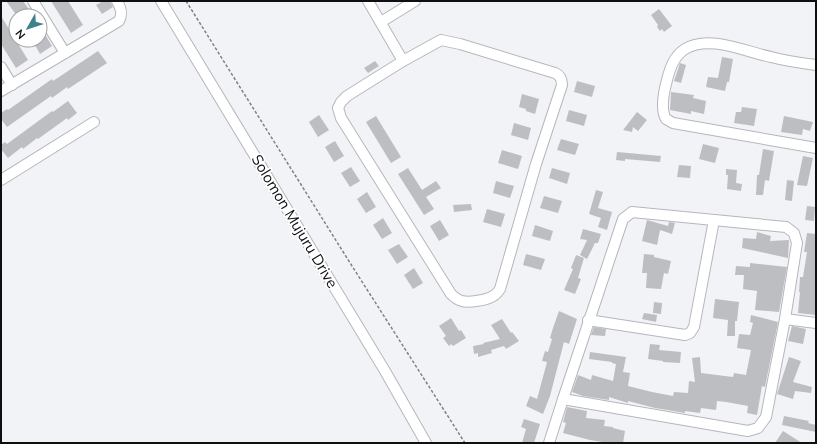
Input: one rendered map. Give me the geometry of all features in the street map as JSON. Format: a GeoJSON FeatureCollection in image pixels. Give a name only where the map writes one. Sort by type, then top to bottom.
{"type":"FeatureCollection","features":[{"type":"Feature","properties":{"kind":"street"},"geometry":{"type":"LineString","coordinates":[[33,1],[65,53]]}},
{"type":"Feature","properties":{"kind":"street"},"geometry":{"type":"LineString","coordinates":[[1,91],[119,21],[122,16],[117,1]]}},
{"type":"Feature","properties":{"kind":"street","name":"Solomon Mujuru Drive"},"geometry":{"type":"LineString","coordinates":[[161,1],[381,365],[426,443]]}},
{"type":"Feature","properties":{"kind":"street"},"geometry":{"type":"LineString","coordinates":[[368,1],[403,61]]}},
{"type":"Feature","properties":{"kind":"street"},"geometry":{"type":"LineString","coordinates":[[381,22],[415,1]]}},
{"type":"Feature","properties":{"kind":"street"},"geometry":{"type":"LineString","coordinates":[[441,40],[555,73],[562,81],[536,164],[502,285],[497,293],[490,298],[469,302],[455,298],[451,294],[339,113],[339,105],[347,96],[403,61],[441,40]]}},
{"type":"Feature","properties":{"kind":"street"},"geometry":{"type":"LineString","coordinates":[[816,65],[770,57],[727,45],[695,45],[683,50],[672,62],[666,86],[663,108],[666,119],[673,123],[816,148]]}},
{"type":"Feature","properties":{"kind":"street"},"geometry":{"type":"LineString","coordinates":[[1,67],[12,84]]}},
{"type":"Feature","properties":{"kind":"street"},"geometry":{"type":"LineString","coordinates":[[1,180],[94,122]]}},
{"type":"Feature","properties":{"kind":"street"},"geometry":{"type":"LineString","coordinates":[[549,443],[588,320],[623,218],[632,212],[786,227],[794,233],[797,243],[785,319],[766,417],[758,428],[748,431],[563,399]]}},
{"type":"Feature","properties":{"kind":"street"},"geometry":{"type":"LineString","coordinates":[[588,320],[685,335],[690,333],[694,327],[714,220]]}},
{"type":"Feature","properties":{"kind":"street"},"geometry":{"type":"LineString","coordinates":[[785,319],[816,322]]}},
{"type":"Feature","properties":{"kind":"path"},"geometry":{"type":"LineString","coordinates":[[186,1],[465,443]]}},
{"type":"Feature","properties":{"kind":"building"},"geometry":{"type":"Polygon","coordinates":[[[6,1],[23,1],[28,8],[11,8],[6,1]]]}},
{"type":"Feature","properties":{"kind":"building"},"geometry":{"type":"Polygon","coordinates":[[[51,1],[68,1],[83,25],[71,33],[51,1]]]}},
{"type":"Feature","properties":{"kind":"building"},"geometry":{"type":"Polygon","coordinates":[[[103,1],[110,1],[113,7],[102,14],[96,5],[103,1]]]}},
{"type":"Feature","properties":{"kind":"building"},"geometry":{"type":"Polygon","coordinates":[[[659,9],[672,26],[664,32],[662,29],[660,31],[651,15],[659,9]]]}},
{"type":"Feature","properties":{"kind":"building"},"geometry":{"type":"Polygon","coordinates":[[[1,16],[8,27],[8,48],[21,48],[28,60],[16,68],[1,44],[1,16]]]}},
{"type":"Feature","properties":{"kind":"building"},"geometry":{"type":"Polygon","coordinates":[[[48,39],[52,46],[40,54],[37,48],[48,48],[48,39]]]}},
{"type":"Feature","properties":{"kind":"building"},"geometry":{"type":"Polygon","coordinates":[[[98,51],[107,63],[68,89],[67,87],[52,98],[51,96],[7,127],[1,119],[1,113],[7,109],[8,110],[52,79],[53,81],[98,51]]]}},
{"type":"Feature","properties":{"kind":"building"},"geometry":{"type":"Polygon","coordinates":[[[722,57],[733,59],[729,82],[727,82],[725,91],[706,87],[708,77],[718,78],[722,57]]]}},
{"type":"Feature","properties":{"kind":"building"},"geometry":{"type":"Polygon","coordinates":[[[375,61],[379,66],[368,73],[364,68],[375,61]]]}},
{"type":"Feature","properties":{"kind":"building"},"geometry":{"type":"Polygon","coordinates":[[[680,63],[686,65],[681,83],[674,81],[680,63]]]}},
{"type":"Feature","properties":{"kind":"building"},"geometry":{"type":"Polygon","coordinates":[[[577,81],[595,86],[592,97],[574,92],[577,81]]]}},
{"type":"Feature","properties":{"kind":"building"},"geometry":{"type":"Polygon","coordinates":[[[671,92],[694,95],[693,98],[706,101],[704,114],[691,111],[691,114],[670,110],[671,92]]]}},
{"type":"Feature","properties":{"kind":"building"},"geometry":{"type":"Polygon","coordinates":[[[522,94],[539,99],[535,114],[519,107],[522,94]]]}},
{"type":"Feature","properties":{"kind":"building"},"geometry":{"type":"Polygon","coordinates":[[[68,101],[77,113],[68,120],[67,118],[38,139],[37,138],[23,149],[22,147],[8,158],[1,149],[1,145],[5,142],[7,144],[68,101]]]}},
{"type":"Feature","properties":{"kind":"building"},"geometry":{"type":"Polygon","coordinates":[[[742,107],[757,109],[754,126],[734,123],[736,112],[741,112],[742,107]]]}},
{"type":"Feature","properties":{"kind":"building"},"geometry":{"type":"Polygon","coordinates":[[[569,110],[587,115],[584,126],[566,121],[569,110]]]}},
{"type":"Feature","properties":{"kind":"building"},"geometry":{"type":"Polygon","coordinates":[[[637,112],[647,120],[638,131],[633,127],[632,132],[623,130],[637,112]]]}},
{"type":"Feature","properties":{"kind":"building"},"geometry":{"type":"Polygon","coordinates":[[[319,115],[329,130],[318,137],[309,122],[319,115]]]}},
{"type":"Feature","properties":{"kind":"building"},"geometry":{"type":"Polygon","coordinates":[[[376,116],[401,157],[391,163],[366,122],[376,116]]]}},
{"type":"Feature","properties":{"kind":"building"},"geometry":{"type":"Polygon","coordinates":[[[784,116],[813,122],[810,131],[803,129],[802,135],[781,132],[784,116]]]}},
{"type":"Feature","properties":{"kind":"building"},"geometry":{"type":"Polygon","coordinates":[[[514,123],[531,128],[528,140],[511,135],[514,123]]]}},
{"type":"Feature","properties":{"kind":"building"},"geometry":{"type":"Polygon","coordinates":[[[561,139],[579,144],[575,155],[557,150],[561,139]]]}},
{"type":"Feature","properties":{"kind":"building"},"geometry":{"type":"Polygon","coordinates":[[[335,141],[344,156],[334,162],[325,147],[335,141]]]}},
{"type":"Feature","properties":{"kind":"building"},"geometry":{"type":"Polygon","coordinates":[[[703,144],[719,148],[715,163],[699,159],[703,144]]]}},
{"type":"Feature","properties":{"kind":"building"},"geometry":{"type":"Polygon","coordinates":[[[763,149],[774,151],[769,181],[765,180],[763,195],[756,195],[757,175],[759,175],[763,149]]]}},
{"type":"Feature","properties":{"kind":"building"},"geometry":{"type":"Polygon","coordinates":[[[502,150],[522,156],[518,169],[498,163],[502,150]]]}},
{"type":"Feature","properties":{"kind":"building"},"geometry":{"type":"Polygon","coordinates":[[[617,152],[661,156],[660,162],[625,159],[625,161],[616,160],[617,152]]]}},
{"type":"Feature","properties":{"kind":"building"},"geometry":{"type":"Polygon","coordinates":[[[803,156],[813,158],[807,186],[797,185],[803,156]]]}},
{"type":"Feature","properties":{"kind":"building"},"geometry":{"type":"Polygon","coordinates":[[[679,165],[691,166],[690,178],[677,177],[679,165]]]}},
{"type":"Feature","properties":{"kind":"building"},"geometry":{"type":"Polygon","coordinates":[[[351,167],[360,181],[350,187],[341,173],[351,167]]]}},
{"type":"Feature","properties":{"kind":"building"},"geometry":{"type":"Polygon","coordinates":[[[408,168],[422,190],[436,181],[441,188],[426,197],[434,209],[424,215],[398,174],[408,168]]]}},
{"type":"Feature","properties":{"kind":"building"},"geometry":{"type":"Polygon","coordinates":[[[552,168],[570,173],[567,184],[549,178],[552,168]]]}},
{"type":"Feature","properties":{"kind":"building"},"geometry":{"type":"Polygon","coordinates":[[[726,169],[737,170],[736,183],[742,184],[741,191],[727,189],[728,175],[726,175],[726,169]]]}},
{"type":"Feature","properties":{"kind":"building"},"geometry":{"type":"Polygon","coordinates":[[[787,180],[794,181],[792,201],[785,200],[787,180]]]}},
{"type":"Feature","properties":{"kind":"building"},"geometry":{"type":"Polygon","coordinates":[[[496,181],[514,186],[510,198],[493,193],[496,181]]]}},
{"type":"Feature","properties":{"kind":"building"},"geometry":{"type":"Polygon","coordinates":[[[596,190],[603,192],[598,208],[612,212],[607,230],[598,227],[601,218],[589,214],[596,190]]]}},
{"type":"Feature","properties":{"kind":"building"},"geometry":{"type":"Polygon","coordinates":[[[367,192],[376,207],[366,213],[357,199],[367,192]]]}},
{"type":"Feature","properties":{"kind":"building"},"geometry":{"type":"Polygon","coordinates":[[[544,196],[562,201],[558,213],[540,208],[544,196]]]}},
{"type":"Feature","properties":{"kind":"building"},"geometry":{"type":"Polygon","coordinates":[[[471,204],[472,210],[454,212],[453,205],[471,204]]]}},
{"type":"Feature","properties":{"kind":"building"},"geometry":{"type":"Polygon","coordinates":[[[807,206],[815,207],[814,221],[805,220],[807,206]]]}},
{"type":"Feature","properties":{"kind":"building"},"geometry":{"type":"Polygon","coordinates":[[[487,209],[505,214],[501,227],[483,222],[487,209]]]}},
{"type":"Feature","properties":{"kind":"building"},"geometry":{"type":"Polygon","coordinates":[[[383,218],[392,233],[382,239],[373,225],[383,218]]]}},
{"type":"Feature","properties":{"kind":"building"},"geometry":{"type":"Polygon","coordinates":[[[440,220],[449,235],[439,241],[430,226],[440,220]]]}},
{"type":"Feature","properties":{"kind":"building"},"geometry":{"type":"Polygon","coordinates":[[[647,220],[668,226],[669,222],[675,223],[672,234],[660,230],[657,245],[642,241],[647,220]]]}},
{"type":"Feature","properties":{"kind":"building"},"geometry":{"type":"Polygon","coordinates":[[[535,225],[553,231],[550,241],[532,236],[535,225]]]}},
{"type":"Feature","properties":{"kind":"building"},"geometry":{"type":"Polygon","coordinates":[[[583,229],[601,234],[598,243],[595,243],[587,259],[580,255],[587,240],[580,239],[583,229]]]}},
{"type":"Feature","properties":{"kind":"building"},"geometry":{"type":"Polygon","coordinates":[[[757,232],[771,236],[770,241],[789,240],[788,258],[742,248],[743,238],[756,239],[757,232]]]}},
{"type":"Feature","properties":{"kind":"building"},"geometry":{"type":"Polygon","coordinates":[[[807,233],[816,234],[816,315],[798,313],[800,277],[803,277],[807,252],[804,252],[807,233]]]}},
{"type":"Feature","properties":{"kind":"building"},"geometry":{"type":"Polygon","coordinates":[[[399,244],[408,257],[397,264],[388,250],[399,244]]]}},
{"type":"Feature","properties":{"kind":"building"},"geometry":{"type":"Polygon","coordinates":[[[526,254],[545,259],[541,270],[523,265],[526,254]]]}},
{"type":"Feature","properties":{"kind":"building"},"geometry":{"type":"Polygon","coordinates":[[[644,254],[654,255],[654,257],[671,261],[668,274],[664,273],[661,289],[646,288],[647,273],[642,273],[644,254]]]}},
{"type":"Feature","properties":{"kind":"building"},"geometry":{"type":"Polygon","coordinates":[[[576,255],[584,258],[578,278],[581,279],[575,294],[564,290],[573,269],[571,268],[576,255]]]}},
{"type":"Feature","properties":{"kind":"building"},"geometry":{"type":"Polygon","coordinates":[[[750,263],[787,267],[779,312],[755,310],[757,291],[743,289],[744,275],[735,275],[736,266],[750,267],[750,263]]]}},
{"type":"Feature","properties":{"kind":"building"},"geometry":{"type":"Polygon","coordinates":[[[414,268],[423,283],[413,289],[404,275],[414,268]]]}},
{"type":"Feature","properties":{"kind":"building"},"geometry":{"type":"Polygon","coordinates":[[[715,299],[739,302],[737,321],[735,321],[735,336],[727,336],[728,320],[713,318],[715,299]]]}},
{"type":"Feature","properties":{"kind":"building"},"geometry":{"type":"Polygon","coordinates":[[[654,302],[662,303],[661,314],[653,313],[654,302]]]}},
{"type":"Feature","properties":{"kind":"building"},"geometry":{"type":"Polygon","coordinates":[[[559,311],[577,319],[569,344],[564,342],[550,396],[543,414],[526,406],[530,396],[537,399],[547,362],[542,361],[545,351],[548,352],[552,339],[550,338],[559,311]]]}},
{"type":"Feature","properties":{"kind":"building"},"geometry":{"type":"Polygon","coordinates":[[[644,313],[657,315],[656,322],[642,319],[644,313]]]}},
{"type":"Feature","properties":{"kind":"building"},"geometry":{"type":"Polygon","coordinates":[[[751,315],[778,322],[765,387],[762,386],[757,415],[747,413],[748,406],[726,402],[717,401],[716,410],[701,408],[700,413],[685,411],[685,413],[655,408],[628,401],[628,403],[609,397],[609,400],[583,396],[572,392],[578,375],[591,380],[592,375],[613,381],[616,364],[612,362],[589,359],[590,352],[626,357],[623,372],[630,373],[628,386],[673,396],[674,392],[688,393],[689,381],[695,382],[692,358],[700,357],[701,373],[733,377],[734,373],[746,375],[751,350],[737,348],[739,334],[750,335],[753,323],[750,322],[751,315]]]}},
{"type":"Feature","properties":{"kind":"building"},"geometry":{"type":"Polygon","coordinates":[[[451,318],[459,331],[461,330],[466,338],[453,346],[451,344],[449,346],[443,338],[446,336],[439,326],[451,318]]]}},
{"type":"Feature","properties":{"kind":"building"},"geometry":{"type":"Polygon","coordinates":[[[502,319],[511,333],[512,332],[519,341],[506,349],[504,346],[491,350],[492,353],[478,357],[478,353],[474,354],[473,346],[500,339],[491,325],[502,319]]]}},
{"type":"Feature","properties":{"kind":"building"},"geometry":{"type":"Polygon","coordinates":[[[792,326],[806,329],[803,344],[788,341],[792,326]]]}},
{"type":"Feature","properties":{"kind":"building"},"geometry":{"type":"Polygon","coordinates":[[[594,327],[606,329],[605,336],[591,335],[594,327]]]}},
{"type":"Feature","properties":{"kind":"building"},"geometry":{"type":"Polygon","coordinates":[[[650,344],[660,345],[659,350],[681,352],[680,363],[648,359],[650,344]]]}},
{"type":"Feature","properties":{"kind":"building"},"geometry":{"type":"Polygon","coordinates":[[[789,357],[801,361],[793,382],[812,387],[811,393],[795,391],[793,399],[777,394],[789,357]]]}},
{"type":"Feature","properties":{"kind":"building"},"geometry":{"type":"Polygon","coordinates":[[[567,407],[587,411],[586,418],[605,420],[604,426],[625,431],[623,443],[609,443],[590,440],[563,433],[566,423],[563,422],[567,407]]]}},
{"type":"Feature","properties":{"kind":"building"},"geometry":{"type":"Polygon","coordinates":[[[784,416],[809,421],[808,423],[816,425],[816,432],[782,425],[784,416]]]}},
{"type":"Feature","properties":{"kind":"building"},"geometry":{"type":"Polygon","coordinates":[[[524,419],[540,424],[534,443],[522,443],[526,429],[521,427],[524,419]]]}},
{"type":"Feature","properties":{"kind":"building"},"geometry":{"type":"Polygon","coordinates":[[[783,431],[802,443],[775,443],[783,431]]]}}]}
